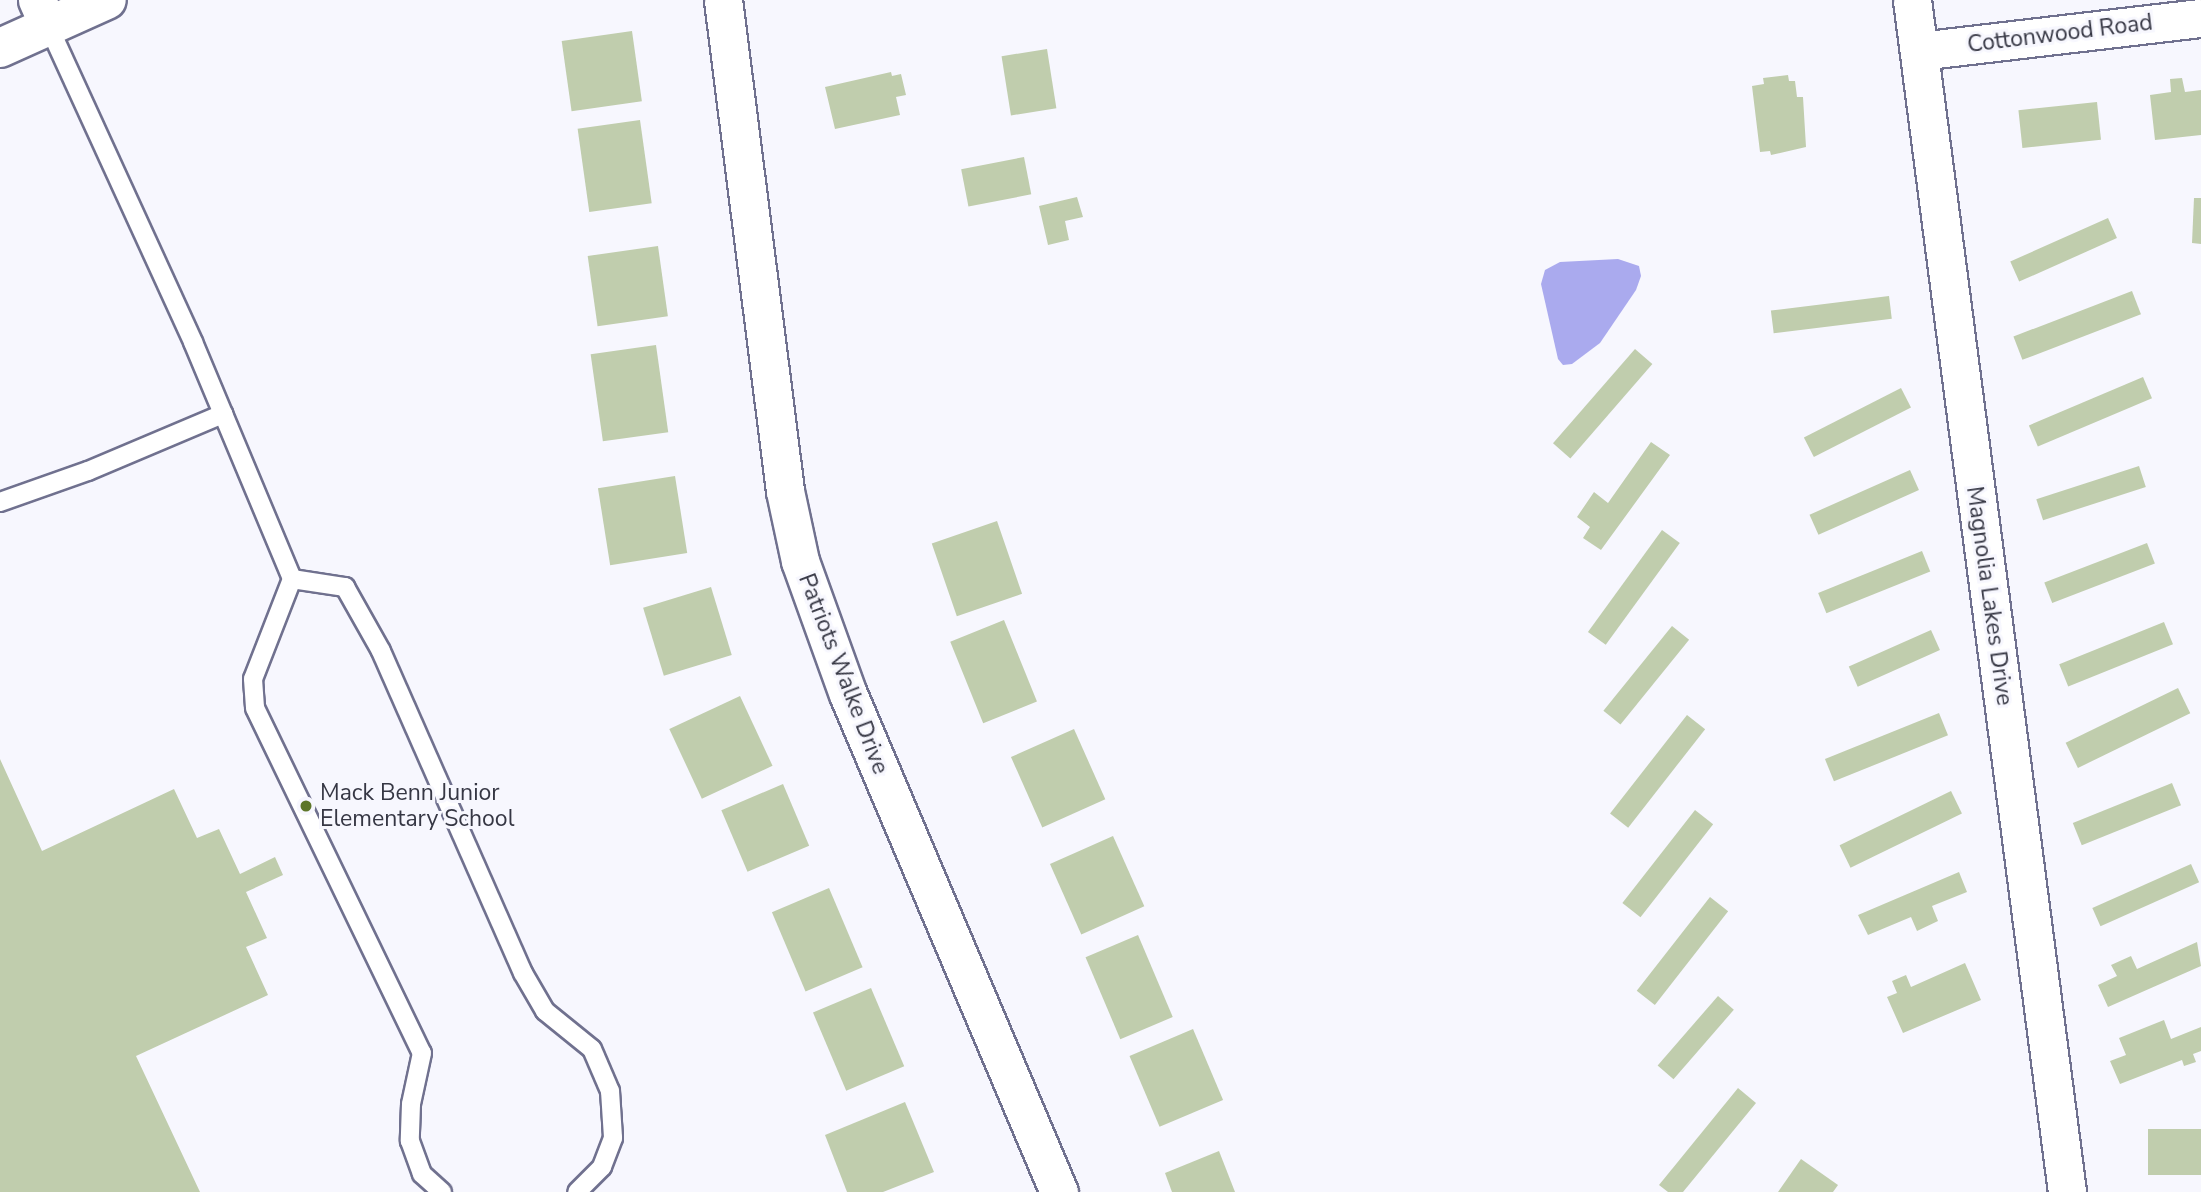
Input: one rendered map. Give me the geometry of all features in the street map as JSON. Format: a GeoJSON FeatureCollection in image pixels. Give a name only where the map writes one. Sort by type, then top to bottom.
{"type":"FeatureCollection","features":[{"type":"Feature","properties":{"kind":"main road"},"geometry":{"type":"LineString","coordinates":[[0,48],[43,13],[107,0]]}},
{"type":"Feature","properties":{"kind":"street","name":"Patriots Walke Drive"},"geometry":{"type":"LineString","coordinates":[[723,0],[785,491],[800,561],[848,694],[1059,1192]]}},
{"type":"Feature","properties":{"kind":"street","name":"Magnolia Lakes Drive"},"geometry":{"type":"LineString","coordinates":[[1912,0],[2067,1192]]}},
{"type":"Feature","properties":{"kind":"street","name":"Cottonwood Road"},"geometry":{"type":"LineString","coordinates":[[1919,51],[2201,18]]}},
{"type":"Feature","properties":{"kind":"lane"},"geometry":{"type":"LineString","coordinates":[[43,13],[193,342],[292,579],[253,679],[255,708],[422,1053],[411,1104],[410,1141],[422,1174],[442,1192]]}},
{"type":"Feature","properties":{"kind":"lane"},"geometry":{"type":"LineString","coordinates":[[0,502],[88,471],[223,414]]}},
{"type":"Feature","properties":{"kind":"lane"},"geometry":{"type":"LineString","coordinates":[[292,579],[345,587],[381,651],[523,973],[545,1011],[592,1049],[610,1091],[613,1138],[602,1167],[577,1192]]}},
{"type":"Feature","properties":{"kind":"water"},"geometry":{"type":"Polygon","coordinates":[[[1618,259],[1639,266],[1641,276],[1636,290],[1600,343],[1572,364],[1563,365],[1558,359],[1541,284],[1545,270],[1560,262],[1618,259]]]}},
{"type":"Feature","properties":{"kind":"building"},"geometry":{"type":"Polygon","coordinates":[[[632,31],[642,101],[572,111],[562,41],[632,31]]]}},
{"type":"Feature","properties":{"kind":"building"},"geometry":{"type":"Polygon","coordinates":[[[1047,49],[1056,108],[1011,115],[1002,56],[1047,49]]]}},
{"type":"Feature","properties":{"kind":"building"},"geometry":{"type":"Polygon","coordinates":[[[891,72],[892,76],[901,74],[906,95],[896,97],[900,115],[835,129],[825,87],[891,72]]]}},
{"type":"Feature","properties":{"kind":"building"},"geometry":{"type":"Polygon","coordinates":[[[1788,75],[1789,81],[1795,81],[1797,97],[1803,97],[1806,147],[1771,155],[1770,151],[1760,152],[1752,86],[1764,84],[1763,78],[1788,75]]]}},
{"type":"Feature","properties":{"kind":"building"},"geometry":{"type":"Polygon","coordinates":[[[2182,78],[2185,92],[2201,90],[2201,135],[2155,140],[2150,95],[2171,92],[2170,79],[2182,78]]]}},
{"type":"Feature","properties":{"kind":"building"},"geometry":{"type":"Polygon","coordinates":[[[2097,102],[2101,140],[2022,148],[2018,110],[2097,102]]]}},
{"type":"Feature","properties":{"kind":"building"},"geometry":{"type":"Polygon","coordinates":[[[640,120],[652,203],[589,212],[578,129],[640,120]]]}},
{"type":"Feature","properties":{"kind":"building"},"geometry":{"type":"Polygon","coordinates":[[[1024,157],[1031,194],[968,207],[961,169],[1024,157]]]}},
{"type":"Feature","properties":{"kind":"building"},"geometry":{"type":"Polygon","coordinates":[[[1077,197],[1083,217],[1065,221],[1069,240],[1048,245],[1039,206],[1077,197]]]}},
{"type":"Feature","properties":{"kind":"building"},"geometry":{"type":"Polygon","coordinates":[[[2194,198],[2201,198],[2201,244],[2192,243],[2194,198]]]}},
{"type":"Feature","properties":{"kind":"building"},"geometry":{"type":"Polygon","coordinates":[[[2108,218],[2117,238],[2019,282],[2010,262],[2108,218]]]}},
{"type":"Feature","properties":{"kind":"building"},"geometry":{"type":"Polygon","coordinates":[[[658,246],[668,316],[598,326],[588,256],[658,246]]]}},
{"type":"Feature","properties":{"kind":"building"},"geometry":{"type":"Polygon","coordinates":[[[2132,291],[2141,314],[2022,360],[2013,337],[2132,291]]]}},
{"type":"Feature","properties":{"kind":"building"},"geometry":{"type":"Polygon","coordinates":[[[1889,296],[1892,319],[1774,333],[1771,311],[1889,296]]]}},
{"type":"Feature","properties":{"kind":"building"},"geometry":{"type":"Polygon","coordinates":[[[656,345],[668,432],[603,441],[591,354],[656,345]]]}},
{"type":"Feature","properties":{"kind":"building"},"geometry":{"type":"Polygon","coordinates":[[[1635,349],[1652,364],[1570,458],[1553,443],[1635,349]]]}},
{"type":"Feature","properties":{"kind":"building"},"geometry":{"type":"Polygon","coordinates":[[[2143,377],[2152,398],[2038,447],[2029,425],[2143,377]]]}},
{"type":"Feature","properties":{"kind":"building"},"geometry":{"type":"Polygon","coordinates":[[[1901,388],[1911,408],[1814,457],[1804,437],[1901,388]]]}},
{"type":"Feature","properties":{"kind":"building"},"geometry":{"type":"Polygon","coordinates":[[[1651,442],[1670,455],[1601,550],[1583,538],[1590,527],[1577,517],[1594,492],[1608,503],[1651,442]]]}},
{"type":"Feature","properties":{"kind":"building"},"geometry":{"type":"Polygon","coordinates":[[[2139,466],[2146,487],[2043,520],[2036,499],[2139,466]]]}},
{"type":"Feature","properties":{"kind":"building"},"geometry":{"type":"Polygon","coordinates":[[[1910,470],[1919,490],[1818,535],[1810,515],[1910,470]]]}},
{"type":"Feature","properties":{"kind":"building"},"geometry":{"type":"Polygon","coordinates":[[[675,476],[687,553],[610,565],[598,488],[675,476]]]}},
{"type":"Feature","properties":{"kind":"building"},"geometry":{"type":"Polygon","coordinates":[[[997,521],[1022,594],[957,616],[932,543],[997,521]]]}},
{"type":"Feature","properties":{"kind":"building"},"geometry":{"type":"Polygon","coordinates":[[[1662,530],[1680,543],[1606,645],[1588,632],[1662,530]]]}},
{"type":"Feature","properties":{"kind":"building"},"geometry":{"type":"Polygon","coordinates":[[[2147,543],[2155,564],[2052,603],[2044,582],[2147,543]]]}},
{"type":"Feature","properties":{"kind":"building"},"geometry":{"type":"Polygon","coordinates":[[[1922,551],[1930,571],[1826,613],[1818,593],[1922,551]]]}},
{"type":"Feature","properties":{"kind":"building"},"geometry":{"type":"Polygon","coordinates":[[[711,587],[732,655],[664,676],[643,608],[711,587]]]}},
{"type":"Feature","properties":{"kind":"building"},"geometry":{"type":"Polygon","coordinates":[[[1004,620],[1037,702],[983,723],[950,642],[1004,620]]]}},
{"type":"Feature","properties":{"kind":"building"},"geometry":{"type":"Polygon","coordinates":[[[2164,622],[2173,644],[2068,687],[2059,664],[2164,622]]]}},
{"type":"Feature","properties":{"kind":"building"},"geometry":{"type":"Polygon","coordinates":[[[1672,626],[1689,640],[1621,725],[1603,711],[1672,626]]]}},
{"type":"Feature","properties":{"kind":"building"},"geometry":{"type":"Polygon","coordinates":[[[1931,630],[1940,650],[1858,687],[1849,667],[1931,630]]]}},
{"type":"Feature","properties":{"kind":"building"},"geometry":{"type":"Polygon","coordinates":[[[2178,688],[2190,713],[2078,768],[2066,743],[2178,688]]]}},
{"type":"Feature","properties":{"kind":"building"},"geometry":{"type":"Polygon","coordinates":[[[740,696],[773,766],[702,799],[669,729],[740,696]]]}},
{"type":"Feature","properties":{"kind":"building"},"geometry":{"type":"Polygon","coordinates":[[[1939,713],[1948,735],[1834,781],[1825,759],[1939,713]]]}},
{"type":"Feature","properties":{"kind":"building"},"geometry":{"type":"Polygon","coordinates":[[[1687,715],[1705,729],[1628,828],[1610,814],[1687,715]]]}},
{"type":"Feature","properties":{"kind":"building"},"geometry":{"type":"Polygon","coordinates":[[[1074,729],[1105,799],[1042,827],[1011,757],[1074,729]]]}},
{"type":"Feature","properties":{"kind":"building"},"geometry":{"type":"Polygon","coordinates":[[[0,759],[42,851],[174,789],[197,838],[219,829],[240,874],[275,857],[283,875],[246,892],[267,938],[246,947],[268,995],[136,1056],[200,1192],[0,1192],[0,759]]]}},
{"type":"Feature","properties":{"kind":"building"},"geometry":{"type":"Polygon","coordinates":[[[2172,783],[2181,805],[2082,845],[2073,823],[2172,783]]]}},
{"type":"Feature","properties":{"kind":"building"},"geometry":{"type":"Polygon","coordinates":[[[783,784],[809,846],[748,872],[721,810],[783,784]]]}},
{"type":"Feature","properties":{"kind":"building"},"geometry":{"type":"Polygon","coordinates":[[[1951,791],[1962,813],[1851,868],[1840,845],[1951,791]]]}},
{"type":"Feature","properties":{"kind":"building"},"geometry":{"type":"Polygon","coordinates":[[[1695,810],[1713,824],[1640,917],[1622,903],[1695,810]]]}},
{"type":"Feature","properties":{"kind":"building"},"geometry":{"type":"Polygon","coordinates":[[[1113,836],[1144,906],[1081,934],[1050,864],[1113,836]]]}},
{"type":"Feature","properties":{"kind":"building"},"geometry":{"type":"Polygon","coordinates":[[[2191,864],[2199,882],[2100,926],[2092,908],[2191,864]]]}},
{"type":"Feature","properties":{"kind":"building"},"geometry":{"type":"Polygon","coordinates":[[[1959,872],[1967,892],[1932,906],[1938,921],[1917,931],[1911,917],[1868,935],[1858,915],[1959,872]]]}},
{"type":"Feature","properties":{"kind":"building"},"geometry":{"type":"Polygon","coordinates":[[[829,888],[863,967],[806,991],[772,912],[829,888]]]}},
{"type":"Feature","properties":{"kind":"building"},"geometry":{"type":"Polygon","coordinates":[[[1710,897],[1728,911],[1655,1005],[1637,991],[1710,897]]]}},
{"type":"Feature","properties":{"kind":"building"},"geometry":{"type":"Polygon","coordinates":[[[1138,935],[1173,1017],[1120,1039],[1086,957],[1138,935]]]}},
{"type":"Feature","properties":{"kind":"building"},"geometry":{"type":"Polygon","coordinates":[[[2197,942],[2201,966],[2108,1007],[2098,985],[2117,976],[2111,965],[2131,956],[2137,969],[2197,942]]]}},
{"type":"Feature","properties":{"kind":"building"},"geometry":{"type":"Polygon","coordinates":[[[1965,963],[1981,1000],[1903,1033],[1887,997],[1897,993],[1892,981],[1906,975],[1911,987],[1965,963]]]}},
{"type":"Feature","properties":{"kind":"building"},"geometry":{"type":"Polygon","coordinates":[[[871,988],[904,1066],[846,1091],[813,1013],[871,988]]]}},
{"type":"Feature","properties":{"kind":"building"},"geometry":{"type":"Polygon","coordinates":[[[1718,996],[1734,1010],[1673,1079],[1658,1065],[1718,996]]]}},
{"type":"Feature","properties":{"kind":"building"},"geometry":{"type":"Polygon","coordinates":[[[2164,1020],[2171,1039],[2201,1027],[2201,1051],[2193,1054],[2196,1062],[2184,1066],[2182,1060],[2120,1084],[2110,1061],[2126,1055],[2119,1038],[2164,1020]]]}},
{"type":"Feature","properties":{"kind":"building"},"geometry":{"type":"Polygon","coordinates":[[[1193,1029],[1223,1100],[1160,1127],[1129,1056],[1193,1029]]]}},
{"type":"Feature","properties":{"kind":"building"},"geometry":{"type":"Polygon","coordinates":[[[1738,1088],[1756,1103],[1683,1192],[1668,1192],[1659,1185],[1738,1088]]]}},
{"type":"Feature","properties":{"kind":"building"},"geometry":{"type":"Polygon","coordinates":[[[905,1102],[934,1172],[883,1192],[847,1192],[825,1135],[905,1102]]]}},
{"type":"Feature","properties":{"kind":"building"},"geometry":{"type":"Polygon","coordinates":[[[2148,1129],[2201,1129],[2201,1175],[2148,1175],[2148,1129]]]}},
{"type":"Feature","properties":{"kind":"building"},"geometry":{"type":"Polygon","coordinates":[[[1219,1151],[1235,1192],[1172,1192],[1165,1173],[1219,1151]]]}},
{"type":"Feature","properties":{"kind":"building"},"geometry":{"type":"Polygon","coordinates":[[[1801,1159],[1838,1185],[1833,1192],[1778,1192],[1801,1159]]]}},
{"type":"Feature","properties":{"kind":"place","name":"Mack Benn Junior Elementary School"},"geometry":{"type":"Point","coordinates":[306,806]}}]}
